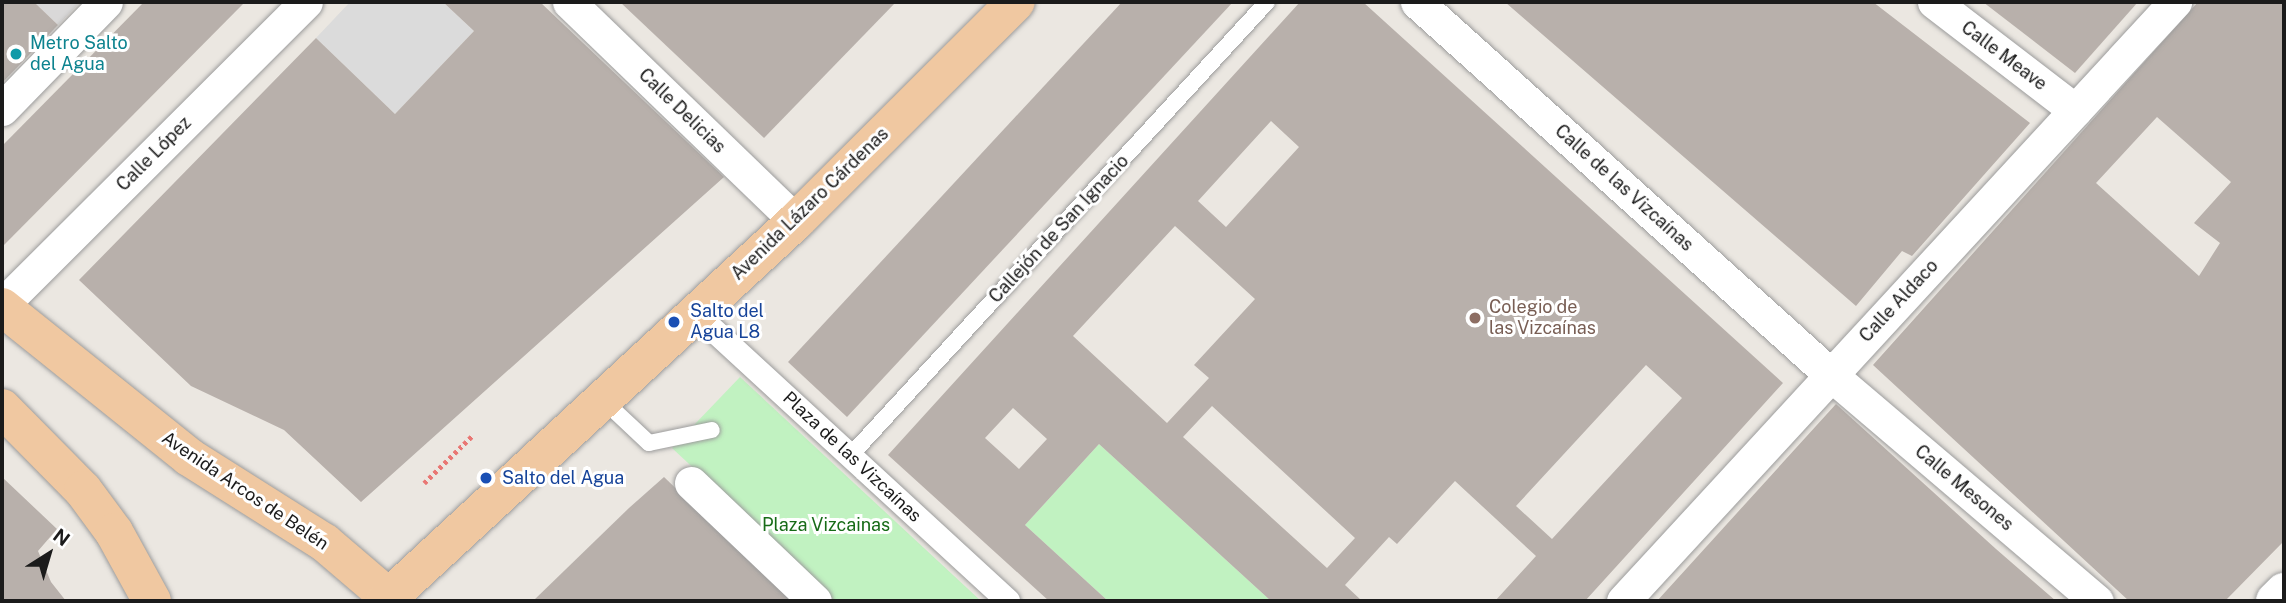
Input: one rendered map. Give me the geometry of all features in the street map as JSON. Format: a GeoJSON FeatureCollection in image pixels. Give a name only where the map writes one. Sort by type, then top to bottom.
{"type":"FeatureCollection","features":[{"type":"Feature","properties":{"kind":"main road","name":"Avenida Lázaro Cárdenas"},"geometry":{"type":"LineString","coordinates":[[389,600],[796,221],[1016,2]]}},
{"type":"Feature","properties":{"kind":"main road","name":"Avenida Arcos de Belén"},"geometry":{"type":"LineString","coordinates":[[2,306],[189,457],[325,543],[389,600]]}},
{"type":"Feature","properties":{"kind":"main road"},"geometry":{"type":"LineString","coordinates":[[2,408],[83,490],[114,531],[152,601]]}},
{"type":"Feature","properties":{"kind":"street"},"geometry":{"type":"LineString","coordinates":[[2,109],[106,2]]}},
{"type":"Feature","properties":{"kind":"street","name":"Calle López"},"geometry":{"type":"LineString","coordinates":[[2,306],[306,2]]}},
{"type":"Feature","properties":{"kind":"street","name":"Calle Delicias"},"geometry":{"type":"LineString","coordinates":[[569,2],[796,221]]}},
{"type":"Feature","properties":{"kind":"street","name":"Calle de las Vizcaínas"},"geometry":{"type":"LineString","coordinates":[[1417,2],[1831,375]]}},
{"type":"Feature","properties":{"kind":"street","name":"Calle Meave"},"geometry":{"type":"LineString","coordinates":[[1934,2],[2075,110]]}},
{"type":"Feature","properties":{"kind":"street","name":"Calle Aldaco"},"geometry":{"type":"LineString","coordinates":[[1623,601],[2175,2]]}},
{"type":"Feature","properties":{"kind":"street","name":"Plaza de las Vizcaínas"},"geometry":{"type":"LineString","coordinates":[[696,314],[1008,601]]}},
{"type":"Feature","properties":{"kind":"street","name":"Calle Mesones"},"geometry":{"type":"LineString","coordinates":[[1831,375],[2097,601]]}},
{"type":"Feature","properties":{"kind":"street"},"geometry":{"type":"LineString","coordinates":[[691,483],[816,601]]}},
{"type":"Feature","properties":{"kind":"street"},"geometry":{"type":"LineString","coordinates":[[2275,601],[2284,592]]}},
{"type":"Feature","properties":{"kind":"lane","name":"Callejón de San Ignacio"},"geometry":{"type":"LineString","coordinates":[[850,456],[1267,2]]}},
{"type":"Feature","properties":{"kind":"lane"},"geometry":{"type":"LineString","coordinates":[[603,400],[649,443],[712,430]]}},
{"type":"Feature","properties":{"kind":"path"},"geometry":{"type":"LineString","coordinates":[[424,483],[472,436]]}},
{"type":"Feature","properties":{"kind":"shaded area"},"geometry":{"type":"Polygon","coordinates":[[[34,2],[80,2],[58,25],[34,2]]]}},
{"type":"Feature","properties":{"kind":"shaded area"},"geometry":{"type":"Polygon","coordinates":[[[350,2],[443,2],[474,31],[395,114],[316,38],[350,2]]]}},
{"type":"Feature","properties":{"kind":"green space","name":"Plaza Vizcainas"},"geometry":{"type":"Polygon","coordinates":[[[740,377],[981,601],[835,601],[672,448],[740,377]]]}},
{"type":"Feature","properties":{"kind":"green space"},"geometry":{"type":"Polygon","coordinates":[[[1099,444],[1271,601],[1108,601],[1025,525],[1099,444]]]}},
{"type":"Feature","properties":{"kind":"building","name":"Metro Salto del Agua"},"geometry":{"type":"Polygon","coordinates":[[[2,2],[34,2],[58,25],[2,83],[2,2]]]}},
{"type":"Feature","properties":{"kind":"building"},"geometry":{"type":"Polygon","coordinates":[[[144,2],[245,2],[2,247],[2,146],[144,2]]]}},
{"type":"Feature","properties":{"kind":"building"},"geometry":{"type":"Polygon","coordinates":[[[443,2],[540,2],[724,177],[361,502],[284,430],[191,386],[79,280],[316,38],[395,114],[474,31],[443,2]]]}},
{"type":"Feature","properties":{"kind":"building"},"geometry":{"type":"Polygon","coordinates":[[[620,2],[896,2],[764,138],[620,2]]]}},
{"type":"Feature","properties":{"kind":"building"},"geometry":{"type":"Polygon","coordinates":[[[1122,2],[1233,2],[847,417],[788,362],[1122,2]]]}},
{"type":"Feature","properties":{"kind":"building","name":"Colegio de las Vizcaínas"},"geometry":{"type":"Polygon","coordinates":[[[1300,2],[1363,2],[1783,383],[1585,601],[1495,601],[1536,556],[1455,481],[1397,544],[1389,537],[1345,585],[1362,601],[1271,601],[1099,444],[1025,525],[1108,601],[1049,601],[888,455],[1300,2]],[[1271,121],[1198,201],[1226,227],[1299,147],[1271,121]],[[1175,226],[1073,336],[1167,423],[1209,378],[1194,365],[1255,299],[1175,226]],[[1646,365],[1516,506],[1552,539],[1682,398],[1646,365]],[[1212,406],[1183,437],[1327,568],[1355,538],[1212,406]],[[1013,408],[985,438],[1019,469],[1047,439],[1013,408]]]}},
{"type":"Feature","properties":{"kind":"building"},"geometry":{"type":"Polygon","coordinates":[[[1505,2],[1873,2],[2030,123],[1912,256],[1902,251],[1856,306],[1505,2]]]}},
{"type":"Feature","properties":{"kind":"building"},"geometry":{"type":"Polygon","coordinates":[[[1983,2],[2138,2],[2075,73],[1983,2]]]}},
{"type":"Feature","properties":{"kind":"building"},"geometry":{"type":"Polygon","coordinates":[[[2198,2],[2284,2],[2284,541],[2225,601],[2129,601],[1873,365],[2198,2]],[[2157,117],[2096,183],[2199,276],[2220,243],[2194,223],[2231,182],[2157,117]]]}},
{"type":"Feature","properties":{"kind":"building"},"geometry":{"type":"Polygon","coordinates":[[[1836,404],[1996,549],[2056,601],[1657,601],[1836,404]]]}},
{"type":"Feature","properties":{"kind":"building"},"geometry":{"type":"Polygon","coordinates":[[[2,477],[57,529],[38,551],[51,582],[66,601],[2,601],[2,477]]]}},
{"type":"Feature","properties":{"kind":"building"},"geometry":{"type":"Polygon","coordinates":[[[664,477],[793,601],[533,601],[629,508],[664,477]]]}},
{"type":"Feature","properties":{"kind":"place","name":"Metro Salto del Agua"},"geometry":{"type":"Point","coordinates":[16,54]}},
{"type":"Feature","properties":{"kind":"place","name":"Colegio de las Vizcaínas"},"geometry":{"type":"Point","coordinates":[1475,318]}},
{"type":"Feature","properties":{"kind":"place","name":"Salto del Agua L8"},"geometry":{"type":"Point","coordinates":[674,322]}},
{"type":"Feature","properties":{"kind":"place","name":"Salto del Agua"},"geometry":{"type":"Point","coordinates":[486,478]}}]}
